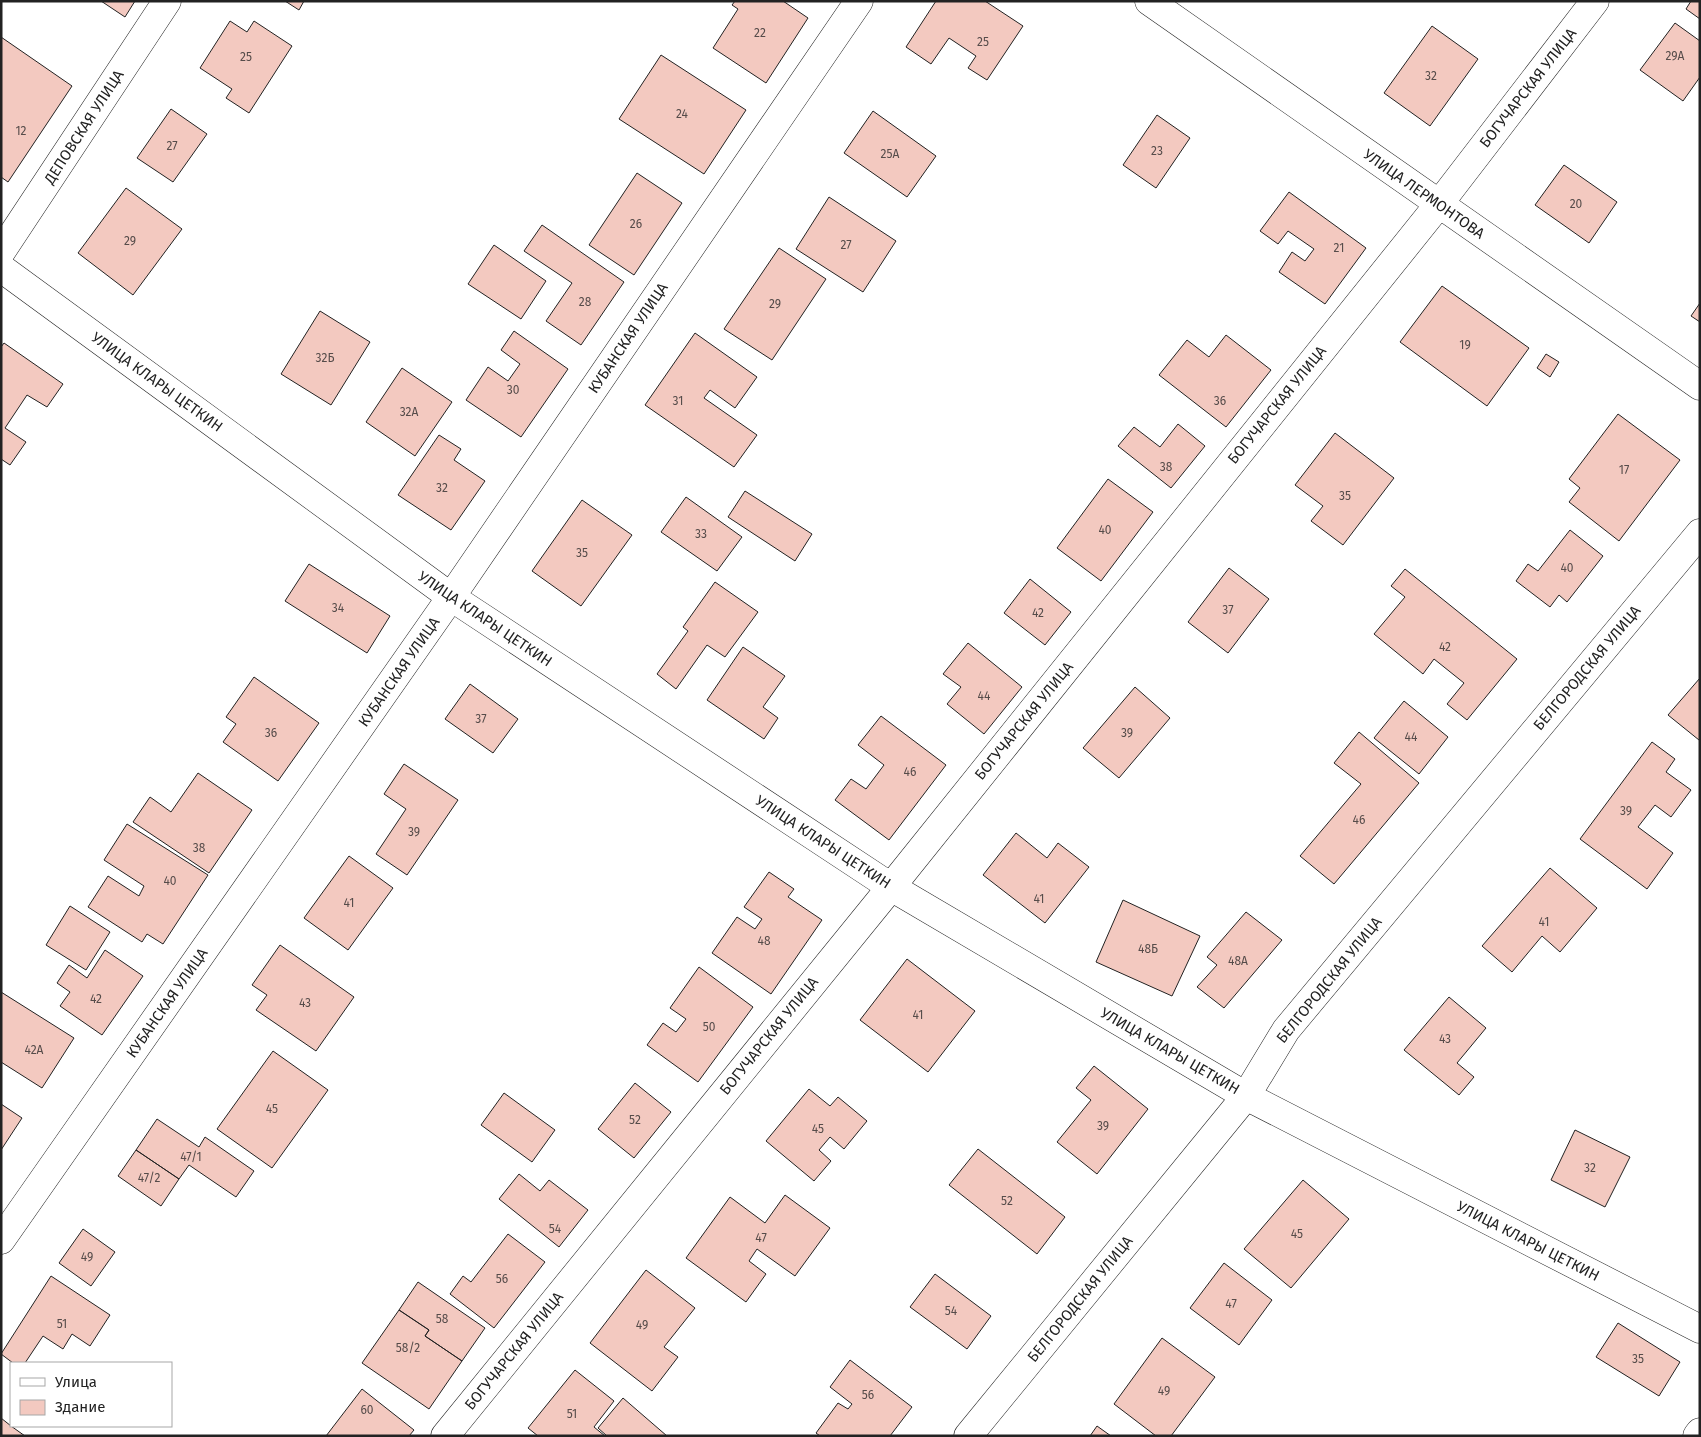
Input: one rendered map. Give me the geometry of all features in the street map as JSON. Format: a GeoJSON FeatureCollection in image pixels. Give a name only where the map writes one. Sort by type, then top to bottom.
{"type":"FeatureCollection","features":[{"type":"Feature","properties":{"kind":"street","name":"ДЕПОВСКАЯ УЛИЦА"},"geometry":{"type":"LineString","coordinates":[[1,252],[167,1]]}},
{"type":"Feature","properties":{"kind":"street","name":"КУБАНСКАЯ УЛИЦА"},"geometry":{"type":"LineString","coordinates":[[1,1240],[450,598],[859,1]]}},
{"type":"Feature","properties":{"kind":"street","name":"УЛИЦА ЛЕРМОНТОВА"},"geometry":{"type":"LineString","coordinates":[[1149,1],[1700,386]]}},
{"type":"Feature","properties":{"kind":"street","name":"БОГУЧАРСКАЯ УЛИЦА"},"geometry":{"type":"LineString","coordinates":[[446,1436],[891,887],[1439,204],[1595,1]]}},
{"type":"Feature","properties":{"kind":"street","name":"УЛИЦА КЛАРЫ ЦЕТКИН"},"geometry":{"type":"LineString","coordinates":[[1,268],[450,598],[891,887],[1246,1096],[1700,1329]]}},
{"type":"Feature","properties":{"kind":"street","name":"БЕЛГОРОДСКАЯ УЛИЦА"},"geometry":{"type":"LineString","coordinates":[[968,1436],[1246,1096],[1286,1030],[1700,533]]}},
{"type":"Feature","properties":{"kind":"street"},"geometry":{"type":"LineString","coordinates":[[1697,1436],[1700,1432]]}},
{"type":"Feature","properties":{"kind":"building"},"geometry":{"type":"Polygon","coordinates":[[[101,1],[135,1],[125,17],[101,1]]]}},
{"type":"Feature","properties":{"kind":"building"},"geometry":{"type":"Polygon","coordinates":[[[285,1],[304,1],[299,10],[285,1]]]}},
{"type":"Feature","properties":{"kind":"building"},"geometry":{"type":"Polygon","coordinates":[[[735,1],[783,1],[808,18],[766,83],[713,48],[738,9],[732,5],[735,1]]]}},
{"type":"Feature","properties":{"kind":"building"},"geometry":{"type":"Polygon","coordinates":[[[936,1],[985,1],[1023,26],[987,80],[968,68],[976,56],[949,38],[931,64],[906,47],[936,1]]]}},
{"type":"Feature","properties":{"kind":"building"},"geometry":{"type":"Polygon","coordinates":[[[1691,1],[1700,1],[1700,19],[1686,9],[1691,1]]]}},
{"type":"Feature","properties":{"kind":"building"},"geometry":{"type":"Polygon","coordinates":[[[230,21],[247,32],[254,21],[292,46],[249,113],[226,98],[232,89],[200,68],[230,21]]]}},
{"type":"Feature","properties":{"kind":"building"},"geometry":{"type":"Polygon","coordinates":[[[1675,23],[1700,41],[1700,77],[1683,101],[1640,70],[1675,23]]]}},
{"type":"Feature","properties":{"kind":"building"},"geometry":{"type":"Polygon","coordinates":[[[1432,26],[1478,59],[1430,126],[1384,93],[1432,26]]]}},
{"type":"Feature","properties":{"kind":"building"},"geometry":{"type":"Polygon","coordinates":[[[1,37],[72,86],[8,182],[1,177],[1,37]]]}},
{"type":"Feature","properties":{"kind":"building"},"geometry":{"type":"Polygon","coordinates":[[[661,55],[746,110],[704,174],[619,119],[661,55]]]}},
{"type":"Feature","properties":{"kind":"building"},"geometry":{"type":"Polygon","coordinates":[[[171,109],[207,134],[173,182],[137,158],[171,109]]]}},
{"type":"Feature","properties":{"kind":"building"},"geometry":{"type":"Polygon","coordinates":[[[873,111],[936,156],[907,197],[844,153],[873,111]]]}},
{"type":"Feature","properties":{"kind":"building"},"geometry":{"type":"Polygon","coordinates":[[[1157,115],[1190,138],[1156,188],[1123,165],[1157,115]]]}},
{"type":"Feature","properties":{"kind":"building"},"geometry":{"type":"Polygon","coordinates":[[[1564,165],[1617,202],[1589,243],[1535,205],[1564,165]]]}},
{"type":"Feature","properties":{"kind":"building"},"geometry":{"type":"Polygon","coordinates":[[[637,173],[682,203],[634,275],[589,245],[637,173]]]}},
{"type":"Feature","properties":{"kind":"building"},"geometry":{"type":"Polygon","coordinates":[[[126,188],[182,229],[133,295],[78,253],[126,188]]]}},
{"type":"Feature","properties":{"kind":"building"},"geometry":{"type":"Polygon","coordinates":[[[1289,192],[1366,248],[1325,304],[1279,272],[1292,252],[1305,261],[1314,249],[1288,231],[1278,244],[1260,231],[1289,192]]]}},
{"type":"Feature","properties":{"kind":"building"},"geometry":{"type":"Polygon","coordinates":[[[829,197],[896,241],[863,292],[796,249],[829,197]]]}},
{"type":"Feature","properties":{"kind":"building"},"geometry":{"type":"Polygon","coordinates":[[[542,225],[624,282],[581,345],[546,321],[572,283],[524,251],[542,225]]]}},
{"type":"Feature","properties":{"kind":"building"},"geometry":{"type":"Polygon","coordinates":[[[494,245],[546,281],[521,319],[468,284],[494,245]]]}},
{"type":"Feature","properties":{"kind":"building"},"geometry":{"type":"Polygon","coordinates":[[[779,248],[826,279],[772,360],[724,329],[779,248]]]}},
{"type":"Feature","properties":{"kind":"building"},"geometry":{"type":"Polygon","coordinates":[[[1442,286],[1529,348],[1487,406],[1400,342],[1442,286]]]}},
{"type":"Feature","properties":{"kind":"building"},"geometry":{"type":"Polygon","coordinates":[[[1700,303],[1700,322],[1691,316],[1700,303]]]}},
{"type":"Feature","properties":{"kind":"building"},"geometry":{"type":"Polygon","coordinates":[[[320,311],[370,342],[331,405],[281,374],[320,311]]]}},
{"type":"Feature","properties":{"kind":"building"},"geometry":{"type":"Polygon","coordinates":[[[514,331],[568,369],[521,437],[466,400],[488,367],[508,381],[520,364],[501,350],[514,331]]]}},
{"type":"Feature","properties":{"kind":"building"},"geometry":{"type":"Polygon","coordinates":[[[695,333],[757,377],[735,408],[710,390],[704,398],[757,435],[734,467],[645,405],[695,333]]]}},
{"type":"Feature","properties":{"kind":"building"},"geometry":{"type":"Polygon","coordinates":[[[1226,335],[1271,370],[1226,427],[1159,375],[1187,340],[1209,357],[1226,335]]]}},
{"type":"Feature","properties":{"kind":"building"},"geometry":{"type":"Polygon","coordinates":[[[4,343],[63,384],[47,407],[27,395],[5,428],[26,442],[10,465],[1,459],[1,347],[4,343]]]}},
{"type":"Feature","properties":{"kind":"building"},"geometry":{"type":"Polygon","coordinates":[[[1546,354],[1559,362],[1550,377],[1537,368],[1546,354]]]}},
{"type":"Feature","properties":{"kind":"building"},"geometry":{"type":"Polygon","coordinates":[[[402,368],[452,402],[415,456],[366,422],[402,368]]]}},
{"type":"Feature","properties":{"kind":"building"},"geometry":{"type":"Polygon","coordinates":[[[1618,414],[1680,460],[1619,541],[1569,502],[1580,488],[1569,479],[1618,414]]]}},
{"type":"Feature","properties":{"kind":"building"},"geometry":{"type":"Polygon","coordinates":[[[1178,424],[1205,446],[1171,488],[1118,446],[1134,427],[1160,447],[1178,424]]]}},
{"type":"Feature","properties":{"kind":"building"},"geometry":{"type":"Polygon","coordinates":[[[1335,433],[1394,478],[1343,545],[1311,521],[1323,506],[1295,485],[1335,433]]]}},
{"type":"Feature","properties":{"kind":"building"},"geometry":{"type":"Polygon","coordinates":[[[439,435],[461,449],[454,460],[485,481],[451,530],[398,495],[439,435]]]}},
{"type":"Feature","properties":{"kind":"building"},"geometry":{"type":"Polygon","coordinates":[[[1108,479],[1153,512],[1101,581],[1057,548],[1108,479]]]}},
{"type":"Feature","properties":{"kind":"building"},"geometry":{"type":"Polygon","coordinates":[[[745,491],[812,534],[795,561],[728,517],[745,491]]]}},
{"type":"Feature","properties":{"kind":"building"},"geometry":{"type":"Polygon","coordinates":[[[686,497],[742,537],[717,571],[661,532],[686,497]]]}},
{"type":"Feature","properties":{"kind":"building"},"geometry":{"type":"Polygon","coordinates":[[[582,500],[632,535],[581,606],[532,571],[582,500]]]}},
{"type":"Feature","properties":{"kind":"building"},"geometry":{"type":"Polygon","coordinates":[[[1570,530],[1603,556],[1567,602],[1559,595],[1550,607],[1516,581],[1528,564],[1538,571],[1570,530]]]}},
{"type":"Feature","properties":{"kind":"building"},"geometry":{"type":"Polygon","coordinates":[[[309,564],[390,616],[367,653],[285,601],[309,564]]]}},
{"type":"Feature","properties":{"kind":"building"},"geometry":{"type":"Polygon","coordinates":[[[1229,568],[1269,599],[1228,653],[1188,622],[1229,568]]]}},
{"type":"Feature","properties":{"kind":"building"},"geometry":{"type":"Polygon","coordinates":[[[1405,569],[1517,659],[1467,720],[1447,704],[1464,683],[1434,659],[1423,674],[1374,634],[1405,597],[1391,586],[1405,569]]]}},
{"type":"Feature","properties":{"kind":"building"},"geometry":{"type":"Polygon","coordinates":[[[1030,579],[1071,612],[1045,645],[1004,613],[1030,579]]]}},
{"type":"Feature","properties":{"kind":"building"},"geometry":{"type":"Polygon","coordinates":[[[715,582],[758,612],[725,657],[707,645],[676,689],[657,674],[688,631],[683,627],[715,582]]]}},
{"type":"Feature","properties":{"kind":"building"},"geometry":{"type":"Polygon","coordinates":[[[968,643],[1022,687],[984,734],[947,704],[961,687],[943,674],[968,643]]]}},
{"type":"Feature","properties":{"kind":"building"},"geometry":{"type":"Polygon","coordinates":[[[743,647],[785,676],[763,707],[778,718],[764,739],[707,700],[743,647]]]}},
{"type":"Feature","properties":{"kind":"building"},"geometry":{"type":"Polygon","coordinates":[[[254,677],[319,723],[278,781],[223,742],[236,724],[226,717],[254,677]]]}},
{"type":"Feature","properties":{"kind":"building"},"geometry":{"type":"Polygon","coordinates":[[[1700,678],[1700,739],[1699,740],[1668,715],[1700,678]]]}},
{"type":"Feature","properties":{"kind":"building"},"geometry":{"type":"Polygon","coordinates":[[[470,684],[518,719],[493,753],[445,719],[470,684]]]}},
{"type":"Feature","properties":{"kind":"building"},"geometry":{"type":"Polygon","coordinates":[[[1135,687],[1170,718],[1119,778],[1083,748],[1135,687]]]}},
{"type":"Feature","properties":{"kind":"building"},"geometry":{"type":"Polygon","coordinates":[[[1404,701],[1448,737],[1419,774],[1374,738],[1404,701]]]}},
{"type":"Feature","properties":{"kind":"building"},"geometry":{"type":"Polygon","coordinates":[[[881,716],[946,765],[889,840],[835,800],[851,779],[866,789],[884,765],[858,745],[881,716]]]}},
{"type":"Feature","properties":{"kind":"building"},"geometry":{"type":"Polygon","coordinates":[[[1359,732],[1419,783],[1334,884],[1300,856],[1361,784],[1334,763],[1359,732]]]}},
{"type":"Feature","properties":{"kind":"building"},"geometry":{"type":"Polygon","coordinates":[[[1652,742],[1675,759],[1666,772],[1691,790],[1671,817],[1655,805],[1638,827],[1673,853],[1647,889],[1580,839],[1652,742]]]}},
{"type":"Feature","properties":{"kind":"building"},"geometry":{"type":"Polygon","coordinates":[[[404,764],[458,800],[407,875],[376,854],[406,809],[384,794],[404,764]]]}},
{"type":"Feature","properties":{"kind":"building"},"geometry":{"type":"Polygon","coordinates":[[[198,773],[252,810],[209,873],[133,822],[150,797],[171,812],[198,773]]]}},
{"type":"Feature","properties":{"kind":"building"},"geometry":{"type":"Polygon","coordinates":[[[127,824],[208,875],[163,944],[147,934],[142,942],[88,907],[108,876],[139,896],[144,886],[104,860],[127,824]]]}},
{"type":"Feature","properties":{"kind":"building"},"geometry":{"type":"Polygon","coordinates":[[[1016,833],[1047,858],[1058,843],[1089,867],[1045,923],[983,875],[1016,833]]]}},
{"type":"Feature","properties":{"kind":"building"},"geometry":{"type":"Polygon","coordinates":[[[349,856],[393,888],[348,950],[304,918],[349,856]]]}},
{"type":"Feature","properties":{"kind":"building"},"geometry":{"type":"Polygon","coordinates":[[[1550,868],[1597,908],[1560,952],[1542,936],[1512,972],[1482,946],[1550,868]]]}},
{"type":"Feature","properties":{"kind":"building"},"geometry":{"type":"Polygon","coordinates":[[[769,872],[794,889],[788,897],[822,920],[771,994],[712,953],[737,917],[755,929],[762,919],[744,907],[769,872]]]}},
{"type":"Feature","properties":{"kind":"building"},"geometry":{"type":"Polygon","coordinates":[[[1123,900],[1200,936],[1172,996],[1096,962],[1123,900]]]}},
{"type":"Feature","properties":{"kind":"building"},"geometry":{"type":"Polygon","coordinates":[[[70,906],[110,932],[86,970],[46,945],[70,906]]]}},
{"type":"Feature","properties":{"kind":"building"},"geometry":{"type":"Polygon","coordinates":[[[1246,912],[1282,940],[1224,1008],[1197,987],[1217,965],[1207,957],[1246,912]]]}},
{"type":"Feature","properties":{"kind":"building"},"geometry":{"type":"Polygon","coordinates":[[[280,945],[354,997],[316,1051],[256,1010],[267,995],[252,985],[280,945]]]}},
{"type":"Feature","properties":{"kind":"building"},"geometry":{"type":"Polygon","coordinates":[[[105,950],[143,976],[102,1035],[60,1006],[70,992],[57,983],[69,965],[87,978],[105,950]]]}},
{"type":"Feature","properties":{"kind":"building"},"geometry":{"type":"Polygon","coordinates":[[[907,959],[975,1011],[928,1072],[860,1020],[907,959]]]}},
{"type":"Feature","properties":{"kind":"building"},"geometry":{"type":"Polygon","coordinates":[[[699,967],[753,1007],[698,1082],[647,1045],[663,1023],[676,1032],[686,1019],[670,1008],[699,967]]]}},
{"type":"Feature","properties":{"kind":"building"},"geometry":{"type":"Polygon","coordinates":[[[1,992],[74,1038],[42,1088],[1,1062],[1,992]]]}},
{"type":"Feature","properties":{"kind":"building"},"geometry":{"type":"Polygon","coordinates":[[[1449,997],[1486,1028],[1457,1063],[1474,1077],[1459,1095],[1404,1050],[1449,997]]]}},
{"type":"Feature","properties":{"kind":"building"},"geometry":{"type":"Polygon","coordinates":[[[273,1051],[328,1090],[272,1168],[217,1129],[273,1051]]]}},
{"type":"Feature","properties":{"kind":"building"},"geometry":{"type":"Polygon","coordinates":[[[1094,1066],[1148,1109],[1097,1174],[1057,1142],[1091,1100],[1076,1088],[1094,1066]]]}},
{"type":"Feature","properties":{"kind":"building"},"geometry":{"type":"Polygon","coordinates":[[[635,1083],[671,1112],[634,1158],[598,1129],[635,1083]]]}},
{"type":"Feature","properties":{"kind":"building"},"geometry":{"type":"Polygon","coordinates":[[[809,1089],[830,1106],[838,1097],[867,1121],[844,1149],[830,1137],[819,1150],[831,1161],[814,1181],[766,1141],[809,1089]]]}},
{"type":"Feature","properties":{"kind":"building"},"geometry":{"type":"Polygon","coordinates":[[[504,1093],[555,1130],[532,1162],[481,1125],[504,1093]]]}},
{"type":"Feature","properties":{"kind":"building"},"geometry":{"type":"Polygon","coordinates":[[[1,1104],[22,1118],[1,1150],[1,1104]]]}},
{"type":"Feature","properties":{"kind":"building"},"geometry":{"type":"Polygon","coordinates":[[[157,1119],[199,1147],[205,1137],[254,1171],[236,1197],[189,1165],[179,1179],[136,1150],[157,1119]]]}},
{"type":"Feature","properties":{"kind":"building"},"geometry":{"type":"Polygon","coordinates":[[[1575,1130],[1630,1157],[1605,1207],[1551,1180],[1575,1130]]]}},
{"type":"Feature","properties":{"kind":"building"},"geometry":{"type":"Polygon","coordinates":[[[978,1149],[1065,1217],[1037,1254],[949,1185],[978,1149]]]}},
{"type":"Feature","properties":{"kind":"building"},"geometry":{"type":"Polygon","coordinates":[[[136,1150],[179,1179],[161,1206],[118,1176],[136,1150]]]}},
{"type":"Feature","properties":{"kind":"building"},"geometry":{"type":"Polygon","coordinates":[[[519,1174],[540,1191],[549,1180],[588,1210],[559,1247],[499,1199],[519,1174]]]}},
{"type":"Feature","properties":{"kind":"building"},"geometry":{"type":"Polygon","coordinates":[[[1303,1180],[1349,1219],[1291,1288],[1244,1249],[1303,1180]]]}},
{"type":"Feature","properties":{"kind":"building"},"geometry":{"type":"Polygon","coordinates":[[[785,1195],[830,1228],[795,1276],[757,1249],[749,1261],[766,1274],[746,1302],[686,1258],[730,1197],[765,1223],[785,1195]]]}},
{"type":"Feature","properties":{"kind":"building"},"geometry":{"type":"Polygon","coordinates":[[[83,1229],[115,1252],[91,1286],[59,1263],[83,1229]]]}},
{"type":"Feature","properties":{"kind":"building"},"geometry":{"type":"Polygon","coordinates":[[[508,1234],[545,1262],[494,1328],[450,1294],[463,1276],[471,1282],[508,1234]]]}},
{"type":"Feature","properties":{"kind":"building"},"geometry":{"type":"Polygon","coordinates":[[[1224,1263],[1272,1300],[1239,1345],[1190,1308],[1224,1263]]]}},
{"type":"Feature","properties":{"kind":"building"},"geometry":{"type":"Polygon","coordinates":[[[646,1270],[695,1308],[664,1347],[678,1357],[652,1391],[590,1343],[646,1270]]]}},
{"type":"Feature","properties":{"kind":"building"},"geometry":{"type":"Polygon","coordinates":[[[935,1274],[991,1316],[967,1349],[910,1307],[935,1274]]]}},
{"type":"Feature","properties":{"kind":"building"},"geometry":{"type":"Polygon","coordinates":[[[51,1276],[110,1315],[90,1346],[72,1334],[63,1349],[43,1336],[26,1362],[12,1362],[1,1354],[51,1276]]]}},
{"type":"Feature","properties":{"kind":"building"},"geometry":{"type":"Polygon","coordinates":[[[418,1282],[485,1328],[462,1361],[425,1336],[429,1330],[399,1310],[418,1282]]]}},
{"type":"Feature","properties":{"kind":"building"},"geometry":{"type":"Polygon","coordinates":[[[399,1310],[429,1330],[425,1336],[462,1361],[429,1409],[362,1363],[399,1310]]]}},
{"type":"Feature","properties":{"kind":"building"},"geometry":{"type":"Polygon","coordinates":[[[1618,1323],[1680,1362],[1659,1396],[1596,1357],[1618,1323]]]}},
{"type":"Feature","properties":{"kind":"building"},"geometry":{"type":"Polygon","coordinates":[[[1162,1338],[1215,1377],[1171,1436],[1156,1436],[1114,1404],[1162,1338]]]}},
{"type":"Feature","properties":{"kind":"building"},"geometry":{"type":"Polygon","coordinates":[[[850,1360],[912,1407],[890,1436],[820,1436],[816,1433],[838,1403],[848,1409],[852,1404],[830,1387],[850,1360]]]}},
{"type":"Feature","properties":{"kind":"building"},"geometry":{"type":"Polygon","coordinates":[[[575,1370],[614,1401],[594,1427],[605,1436],[538,1436],[528,1428],[575,1370]]]}},
{"type":"Feature","properties":{"kind":"building"},"geometry":{"type":"Polygon","coordinates":[[[362,1389],[414,1430],[409,1436],[326,1436],[362,1389]]]}},
{"type":"Feature","properties":{"kind":"building"},"geometry":{"type":"Polygon","coordinates":[[[623,1398],[667,1436],[607,1436],[598,1428],[623,1398]]]}},
{"type":"Feature","properties":{"kind":"building"},"geometry":{"type":"Polygon","coordinates":[[[1,1418],[10,1427],[25,1436],[1,1436],[1,1418]]]}},
{"type":"Feature","properties":{"kind":"building"},"geometry":{"type":"Polygon","coordinates":[[[1097,1426],[1111,1436],[1090,1436],[1097,1426]]]}}]}
